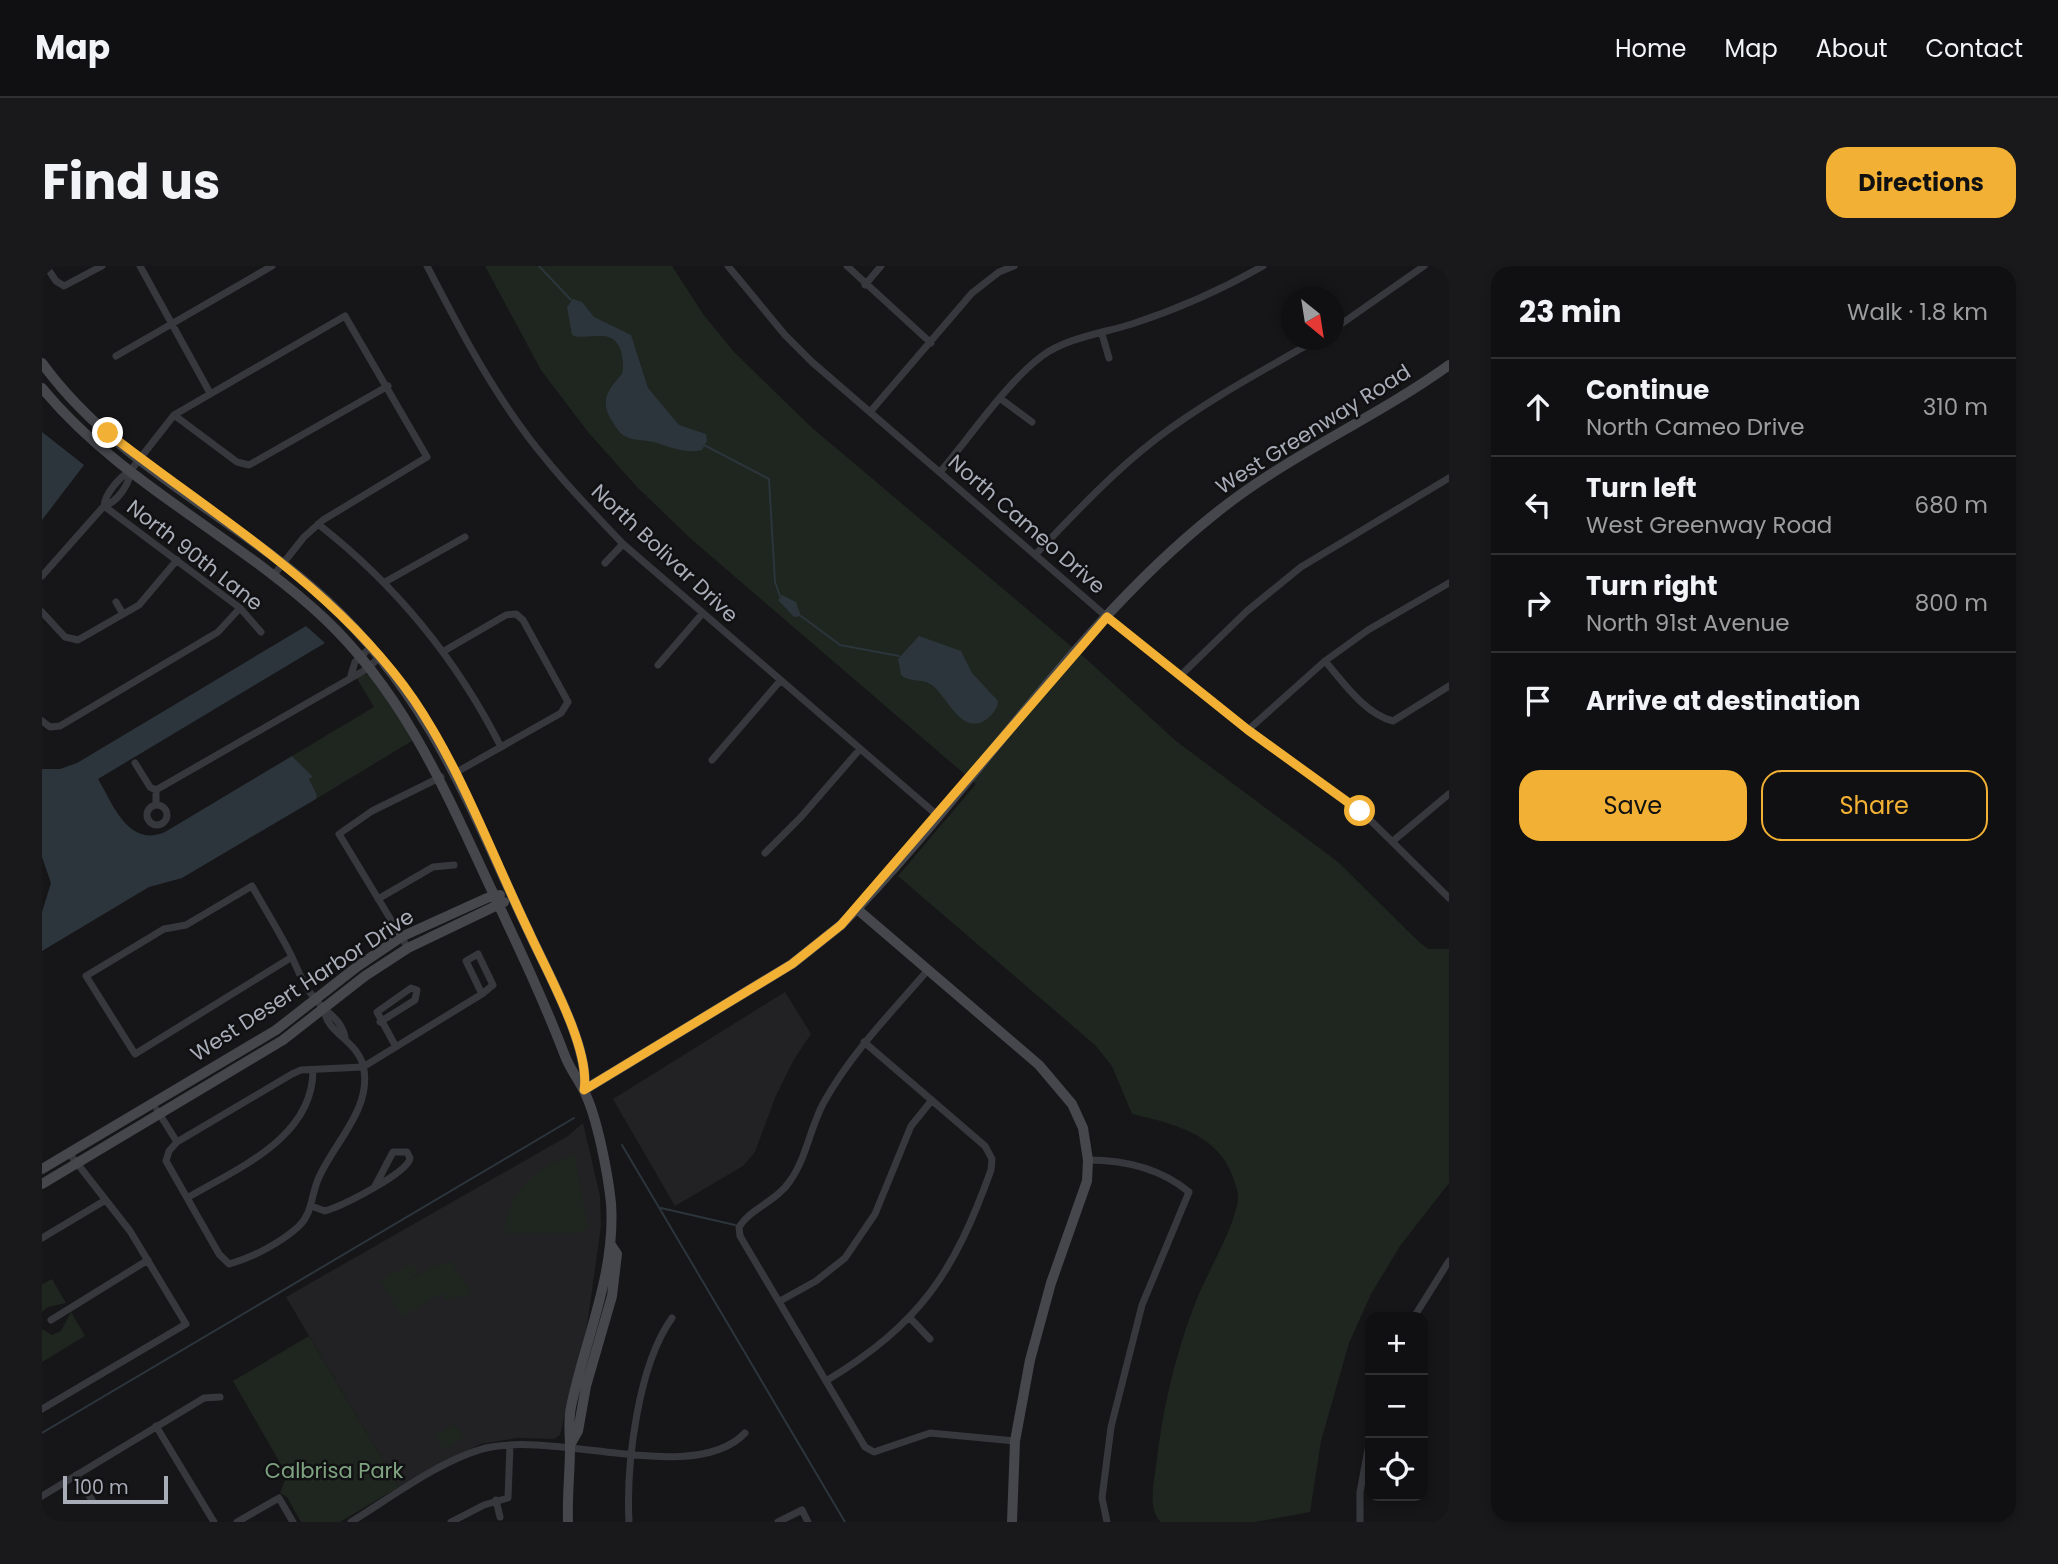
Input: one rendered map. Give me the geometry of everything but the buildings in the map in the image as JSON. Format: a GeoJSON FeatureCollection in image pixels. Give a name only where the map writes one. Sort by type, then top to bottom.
{"type":"FeatureCollection","features":[{"type":"Feature","properties":{"kind":"street"},"geometry":{"type":"LineString","coordinates":[[46,266],[61,285],[71,284],[102,266]]}},
{"type":"Feature","properties":{"kind":"street"},"geometry":{"type":"LineString","coordinates":[[140,266],[210,393]]}},
{"type":"Feature","properties":{"kind":"street"},"geometry":{"type":"LineString","coordinates":[[116,356],[272,266]]}},
{"type":"Feature","properties":{"kind":"street","name":"North Bolivar Drive"},"geometry":{"type":"LineString","coordinates":[[427,266],[460,330],[518,423],[571,488],[624,544],[702,614],[937,815]]}},
{"type":"Feature","properties":{"kind":"street","name":"North Cameo Drive"},"geometry":{"type":"LineString","coordinates":[[728,266],[785,335],[870,412],[1107,617],[1248,730],[1350,803],[1393,841],[1449,898]]}},
{"type":"Feature","properties":{"kind":"street"},"geometry":{"type":"LineString","coordinates":[[848,266],[865,285],[931,344]]}},
{"type":"Feature","properties":{"kind":"street"},"geometry":{"type":"LineString","coordinates":[[865,285],[881,266]]}},
{"type":"Feature","properties":{"kind":"street"},"geometry":{"type":"LineString","coordinates":[[870,412],[972,293],[999,272],[1014,266]]}},
{"type":"Feature","properties":{"kind":"street"},"geometry":{"type":"LineString","coordinates":[[940,472],[1043,355],[1068,343],[1101,334],[1226,288],[1263,266]]}},
{"type":"Feature","properties":{"kind":"street"},"geometry":{"type":"LineString","coordinates":[[1344,322],[1423,266]]}},
{"type":"Feature","properties":{"kind":"street"},"geometry":{"type":"LineString","coordinates":[[42,576],[104,506],[112,504],[129,481],[131,470],[174,415],[345,316],[427,457],[317,524],[273,576]]}},
{"type":"Feature","properties":{"kind":"street"},"geometry":{"type":"LineString","coordinates":[[1101,334],[1109,358]]}},
{"type":"Feature","properties":{"kind":"street"},"geometry":{"type":"LineString","coordinates":[[1036,554],[1093,495],[1156,440],[1213,400],[1299,350]]}},
{"type":"Feature","properties":{"kind":"street"},"geometry":{"type":"LineString","coordinates":[[42,363],[79,407],[328,602],[381,656],[415,701],[455,773],[563,1007],[587,1073],[584,1090]]}},
{"type":"Feature","properties":{"kind":"street","name":"West Greenway Road"},"geometry":{"type":"LineString","coordinates":[[584,1090],[792,964],[857,909],[1107,617],[1215,513],[1267,475],[1360,423],[1449,365]]}},
{"type":"Feature","properties":{"kind":"street"},"geometry":{"type":"LineString","coordinates":[[174,415],[245,465],[253,464],[388,386]]}},
{"type":"Feature","properties":{"kind":"street"},"geometry":{"type":"LineString","coordinates":[[42,388],[89,436],[316,611],[369,667],[407,718],[441,777],[549,1011],[573,1078],[584,1090],[610,1189],[611,1245],[617,1254],[616,1268],[599,1322],[578,1431],[570,1445],[568,1522]]}},
{"type":"Feature","properties":{"kind":"street"},"geometry":{"type":"LineString","coordinates":[[1001,400],[1032,422]]}},
{"type":"Feature","properties":{"kind":"street"},"geometry":{"type":"LineString","coordinates":[[1180,676],[1247,611],[1301,567],[1449,478]]}},
{"type":"Feature","properties":{"kind":"street","name":"North 90th Lane"},"geometry":{"type":"LineString","coordinates":[[104,506],[240,608],[261,632]]}},
{"type":"Feature","properties":{"kind":"street"},"geometry":{"type":"LineString","coordinates":[[317,524],[385,582],[444,651],[484,713],[501,747]]}},
{"type":"Feature","properties":{"kind":"street"},"geometry":{"type":"LineString","coordinates":[[385,582],[465,537]]}},
{"type":"Feature","properties":{"kind":"street"},"geometry":{"type":"LineString","coordinates":[[605,563],[624,544]]}},
{"type":"Feature","properties":{"kind":"street"},"geometry":{"type":"LineString","coordinates":[[42,612],[65,637],[73,641],[123,614],[155,590],[177,561]]}},
{"type":"Feature","properties":{"kind":"street"},"geometry":{"type":"LineString","coordinates":[[1248,730],[1325,662],[1368,630],[1449,583]]}},
{"type":"Feature","properties":{"kind":"street"},"geometry":{"type":"LineString","coordinates":[[116,602],[123,614]]}},
{"type":"Feature","properties":{"kind":"street"},"geometry":{"type":"LineString","coordinates":[[42,721],[51,727],[60,726],[218,632],[240,608]]}},
{"type":"Feature","properties":{"kind":"street"},"geometry":{"type":"LineString","coordinates":[[444,651],[506,615],[516,614],[566,696],[568,705],[561,713],[455,773]]}},
{"type":"Feature","properties":{"kind":"street"},"geometry":{"type":"LineString","coordinates":[[658,665],[702,614]]}},
{"type":"Feature","properties":{"kind":"street"},"geometry":{"type":"LineString","coordinates":[[351,675],[355,662],[372,646]]}},
{"type":"Feature","properties":{"kind":"street"},"geometry":{"type":"LineString","coordinates":[[156,790],[369,667],[381,656]]}},
{"type":"Feature","properties":{"kind":"street"},"geometry":{"type":"LineString","coordinates":[[1325,662],[1356,696],[1385,719],[1392,721],[1449,687]]}},
{"type":"Feature","properties":{"kind":"street"},"geometry":{"type":"LineString","coordinates":[[712,760],[780,681]]}},
{"type":"Feature","properties":{"kind":"street"},"geometry":{"type":"LineString","coordinates":[[765,853],[801,817],[860,749]]}},
{"type":"Feature","properties":{"kind":"street"},"geometry":{"type":"LineString","coordinates":[[135,763],[148,784],[156,790]]}},
{"type":"Feature","properties":{"kind":"street"},"geometry":{"type":"LineString","coordinates":[[408,948],[339,834],[372,811],[441,777]]}},
{"type":"Feature","properties":{"kind":"street"},"geometry":{"type":"LineString","coordinates":[[156,790],[156,805]]}},
{"type":"Feature","properties":{"kind":"street"},"geometry":{"type":"LineString","coordinates":[[1393,841],[1449,794]]}},
{"type":"Feature","properties":{"kind":"street"},"geometry":{"type":"LineString","coordinates":[[378,899],[433,867],[454,866]]}},
{"type":"Feature","properties":{"kind":"street"},"geometry":{"type":"LineString","coordinates":[[292,957],[135,1054],[86,976],[164,929],[186,925],[252,887],[292,957],[294,967],[316,1001],[324,1010],[331,1012],[343,1028],[345,1037],[363,1067],[360,1105],[317,1183],[311,1206],[300,1225],[290,1234],[242,1260],[229,1264],[219,1254],[166,1161],[169,1151],[177,1142],[292,1074],[363,1067],[482,994],[493,985],[478,954],[466,961],[482,994]]}},
{"type":"Feature","properties":{"kind":"street","name":"West Desert Harbor Drive"},"geometry":{"type":"LineString","coordinates":[[42,1169],[276,1030],[358,966],[401,937],[511,895]]}},
{"type":"Feature","properties":{"kind":"street","name":"West Desert Harbor Drive"},"geometry":{"type":"LineString","coordinates":[[42,1184],[283,1040],[365,976],[408,948],[497,900]]}},
{"type":"Feature","properties":{"kind":"street"},"geometry":{"type":"LineString","coordinates":[[857,909],[1060,1087],[1079,1118],[1088,1160],[1084,1195],[1039,1324],[1015,1441],[1012,1522]]}},
{"type":"Feature","properties":{"kind":"street"},"geometry":{"type":"LineString","coordinates":[[927,971],[864,1042],[821,1107],[803,1158],[788,1185],[769,1203],[744,1219],[739,1227],[740,1236],[865,1447],[874,1452],[898,1441],[930,1433],[1015,1441]]}},
{"type":"Feature","properties":{"kind":"street"},"geometry":{"type":"LineString","coordinates":[[380,1022],[415,1000],[417,990],[411,988],[377,1012],[380,1022],[396,1047]]}},
{"type":"Feature","properties":{"kind":"street"},"geometry":{"type":"LineString","coordinates":[[826,1381],[859,1361],[911,1319],[930,1297],[956,1255],[992,1170],[992,1158],[985,1146],[864,1042]]}},
{"type":"Feature","properties":{"kind":"street"},"geometry":{"type":"LineString","coordinates":[[187,1198],[265,1152],[285,1136],[310,1100],[313,1070]]}},
{"type":"Feature","properties":{"kind":"street"},"geometry":{"type":"LineString","coordinates":[[780,1301],[816,1281],[845,1258],[875,1214],[911,1126],[932,1100]]}},
{"type":"Feature","properties":{"kind":"street"},"geometry":{"type":"LineString","coordinates":[[153,1103],[177,1142]]}},
{"type":"Feature","properties":{"kind":"street"},"geometry":{"type":"LineString","coordinates":[[311,1206],[325,1211],[374,1186],[410,1164],[407,1152],[393,1152],[374,1186]]}},
{"type":"Feature","properties":{"kind":"street"},"geometry":{"type":"LineString","coordinates":[[42,1409],[186,1324],[130,1231],[69,1153]]}},
{"type":"Feature","properties":{"kind":"street"},"geometry":{"type":"LineString","coordinates":[[1088,1160],[1140,1165],[1171,1178],[1189,1192],[1142,1305],[1111,1427],[1102,1497],[1107,1522]]}},
{"type":"Feature","properties":{"kind":"street"},"geometry":{"type":"LineString","coordinates":[[42,1238],[104,1201]]}},
{"type":"Feature","properties":{"kind":"street"},"geometry":{"type":"LineString","coordinates":[[51,1320],[148,1260]]}},
{"type":"Feature","properties":{"kind":"street"},"geometry":{"type":"LineString","coordinates":[[1417,1312],[1449,1261]]}},
{"type":"Feature","properties":{"kind":"street"},"geometry":{"type":"LineString","coordinates":[[629,1522],[631,1454],[635,1423],[657,1344],[672,1318]]}},
{"type":"Feature","properties":{"kind":"street"},"geometry":{"type":"LineString","coordinates":[[911,1319],[930,1339]]}},
{"type":"Feature","properties":{"kind":"street"},"geometry":{"type":"LineString","coordinates":[[42,1496],[204,1398],[220,1397]]}},
{"type":"Feature","properties":{"kind":"street"},"geometry":{"type":"LineString","coordinates":[[156,1426],[214,1522]]}},
{"type":"Feature","properties":{"kind":"street"},"geometry":{"type":"LineString","coordinates":[[351,1522],[467,1455],[510,1445],[570,1445],[678,1458],[698,1456],[724,1448],[745,1433]]}},
{"type":"Feature","properties":{"kind":"street"},"geometry":{"type":"LineString","coordinates":[[451,1522],[496,1500],[508,1498],[510,1445]]}},
{"type":"Feature","properties":{"kind":"street"},"geometry":{"type":"LineString","coordinates":[[1360,1522],[1360,1492],[1365,1466]]}},
{"type":"Feature","properties":{"kind":"street"},"geometry":{"type":"LineString","coordinates":[[76,1475],[92,1500]]}},
{"type":"Feature","properties":{"kind":"street"},"geometry":{"type":"LineString","coordinates":[[237,1522],[279,1498],[293,1522]]}},
{"type":"Feature","properties":{"kind":"street"},"geometry":{"type":"LineString","coordinates":[[496,1500],[500,1517]]}},
{"type":"Feature","properties":{"kind":"street"},"geometry":{"type":"LineString","coordinates":[[778,1522],[802,1510],[808,1522]]}},
{"type":"Feature","properties":{"kind":"shaded area"},"geometry":{"type":"Polygon","coordinates":[[[573,299],[582,302],[594,317],[631,335],[648,388],[679,425],[706,434],[707,441],[702,450],[684,451],[633,439],[618,430],[608,414],[606,401],[609,390],[622,374],[621,351],[617,343],[606,336],[572,335],[567,307],[573,299]]]}},
{"type":"Feature","properties":{"kind":"shaded area"},"geometry":{"type":"Polygon","coordinates":[[[42,432],[84,465],[42,520],[42,432]]]}},
{"type":"Feature","properties":{"kind":"shaded area"},"geometry":{"type":"Polygon","coordinates":[[[782,595],[796,602],[801,616],[794,617],[778,600],[782,595]]]}},
{"type":"Feature","properties":{"kind":"shaded area"},"geometry":{"type":"Polygon","coordinates":[[[306,626],[325,643],[98,779],[123,821],[141,834],[165,832],[292,756],[313,777],[309,779],[317,795],[316,799],[182,878],[149,887],[42,951],[42,912],[51,883],[42,857],[42,769],[60,769],[77,763],[306,626]]]}},
{"type":"Feature","properties":{"kind":"shaded area"},"geometry":{"type":"Polygon","coordinates":[[[919,636],[961,651],[972,673],[998,701],[995,711],[987,719],[970,723],[956,713],[932,685],[901,675],[898,659],[919,636]]]}},
{"type":"Feature","properties":{"kind":"shaded area"},"geometry":{"type":"Polygon","coordinates":[[[785,992],[811,1034],[793,1061],[775,1098],[755,1152],[743,1166],[675,1206],[613,1099],[785,992]]]}},
{"type":"Feature","properties":{"kind":"shaded area"},"geometry":{"type":"Polygon","coordinates":[[[583,1123],[600,1196],[601,1226],[587,1326],[560,1435],[554,1439],[517,1438],[481,1444],[444,1461],[399,1487],[286,1297],[568,1136],[583,1123]]]}},
{"type":"Feature","properties":{"kind":"green space"},"geometry":{"type":"Polygon","coordinates":[[[485,266],[672,266],[703,314],[734,352],[811,427],[1084,657],[1176,741],[1338,862],[1419,942],[1428,949],[1449,949],[1449,1183],[1400,1246],[1371,1294],[1349,1343],[1321,1441],[1310,1512],[1255,1522],[1161,1522],[1157,1516],[1153,1503],[1153,1488],[1170,1386],[1193,1309],[1228,1232],[1238,1202],[1236,1186],[1225,1161],[1216,1149],[1191,1132],[1132,1114],[1112,1066],[1095,1045],[898,876],[976,784],[690,538],[637,487],[588,432],[541,370],[485,266]]]}},
{"type":"Feature","properties":{"kind":"green space"},"geometry":{"type":"Polygon","coordinates":[[[365,674],[372,676],[415,739],[316,799],[317,795],[309,779],[312,777],[292,756],[374,707],[356,677],[365,674]]]}},
{"type":"Feature","properties":{"kind":"green space"},"geometry":{"type":"Polygon","coordinates":[[[574,1154],[588,1228],[581,1233],[503,1233],[512,1203],[526,1183],[546,1167],[574,1154]]]}},
{"type":"Feature","properties":{"kind":"green space"},"geometry":{"type":"Polygon","coordinates":[[[451,1261],[472,1294],[447,1300],[442,1293],[402,1317],[380,1280],[412,1263],[418,1272],[406,1282],[431,1268],[451,1261]]]}},
{"type":"Feature","properties":{"kind":"green space"},"geometry":{"type":"Polygon","coordinates":[[[52,1279],[66,1303],[48,1307],[42,1312],[42,1284],[52,1279]]]}},
{"type":"Feature","properties":{"kind":"green space"},"geometry":{"type":"Polygon","coordinates":[[[71,1312],[85,1336],[42,1362],[42,1329],[52,1335],[61,1331],[71,1312]]]}},
{"type":"Feature","properties":{"kind":"green space","name":"Calbrisa Park"},"geometry":{"type":"Polygon","coordinates":[[[309,1336],[399,1487],[340,1522],[301,1522],[287,1497],[280,1493],[287,1475],[233,1381],[309,1336]]]}},
{"type":"Feature","properties":{"kind":"green space"},"geometry":{"type":"Polygon","coordinates":[[[455,1424],[464,1438],[444,1450],[435,1436],[455,1424]]]}},
{"type":"Feature","properties":{"kind":"waterway"},"geometry":{"type":"LineString","coordinates":[[539,266],[571,300]]}},
{"type":"Feature","properties":{"kind":"waterway"},"geometry":{"type":"LineString","coordinates":[[704,445],[769,479],[775,582],[780,596]]}},
{"type":"Feature","properties":{"kind":"waterway"},"geometry":{"type":"LineString","coordinates":[[801,616],[840,645],[899,656]]}},
{"type":"Feature","properties":{"kind":"waterway"},"geometry":{"type":"LineString","coordinates":[[42,1433],[574,1118]]}},
{"type":"Feature","properties":{"kind":"waterway"},"geometry":{"type":"LineString","coordinates":[[622,1145],[845,1522]]}},
{"type":"Feature","properties":{"kind":"waterway"},"geometry":{"type":"LineString","coordinates":[[661,1208],[735,1225]]}},
{"type":"Feature","properties":{"kind":"route"},"geometry":{"type":"LineString","coordinates":[[108,433],[319,593],[381,656],[415,701],[441,744],[554,985],[587,1073],[584,1090],[792,964],[841,925],[1107,617],[1248,730],[1360,811]]}}]}
